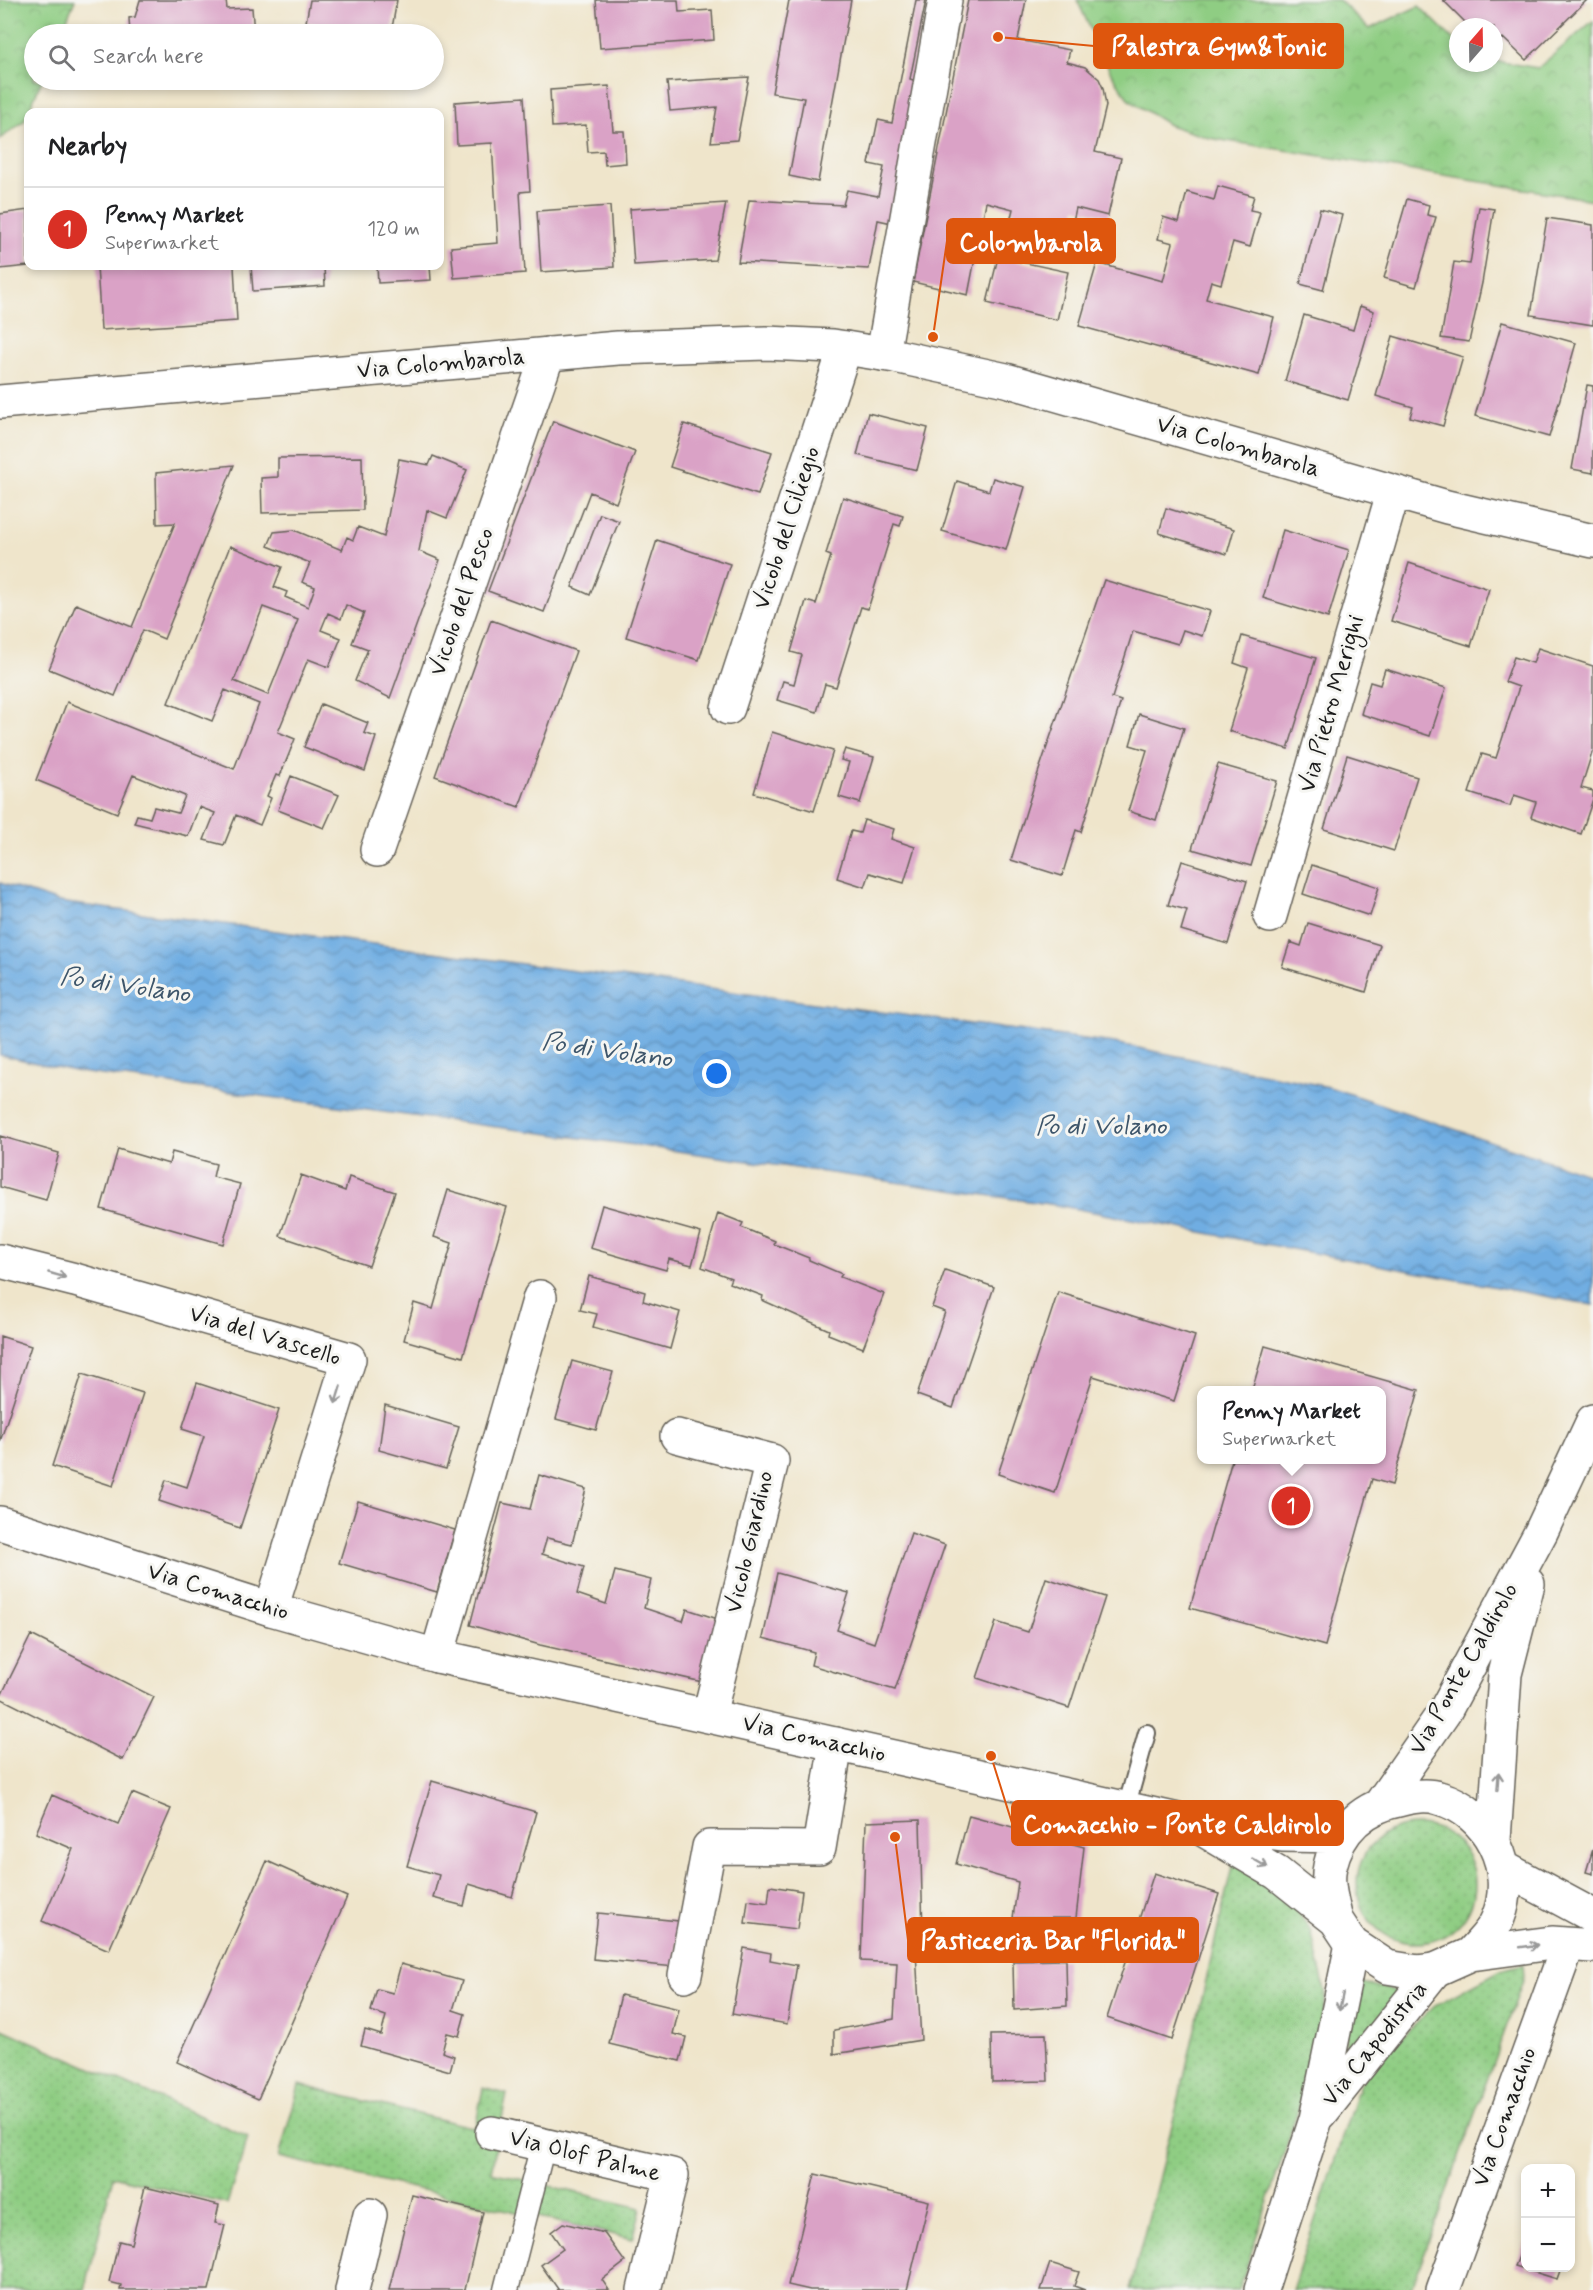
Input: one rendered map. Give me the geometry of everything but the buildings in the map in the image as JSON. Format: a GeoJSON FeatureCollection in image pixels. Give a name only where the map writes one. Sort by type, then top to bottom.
{"type":"FeatureCollection","features":[{"type":"Feature","properties":{"kind":"street"},"geometry":{"type":"LineString","coordinates":[[883,354],[945,0]]}},
{"type":"Feature","properties":{"kind":"street","name":"Via Colombarola"},"geometry":{"type":"LineString","coordinates":[[0,402],[618,348],[719,343],[804,344],[883,354],[1006,380],[1393,493],[1484,517],[1593,541]]}},
{"type":"Feature","properties":{"kind":"street","name":"Vicolo del Ciliegio"},"geometry":{"type":"LineString","coordinates":[[728,708],[845,348]]}},
{"type":"Feature","properties":{"kind":"street","name":"Vicolo del Pesco"},"geometry":{"type":"LineString","coordinates":[[377,850],[548,354]]}},
{"type":"Feature","properties":{"kind":"street","name":"Via Pietro Merighi"},"geometry":{"type":"LineString","coordinates":[[1270,916],[1393,493]]}},
{"type":"Feature","properties":{"kind":"street","name":"Via del Vascello"},"geometry":{"type":"LineString","coordinates":[[0,1261],[75,1280],[349,1359],[271,1609]]}},
{"type":"Feature","properties":{"kind":"street"},"geometry":{"type":"LineString","coordinates":[[437,1656],[540,1297]]}},
{"type":"Feature","properties":{"kind":"street","name":"Via Ponte Caldirolo"},"geometry":{"type":"LineString","coordinates":[[1382,1803],[1445,1711],[1541,1532],[1593,1421]]}},
{"type":"Feature","properties":{"kind":"street","name":"Vicolo Giardino"},"geometry":{"type":"LineString","coordinates":[[677,1436],[772,1461],[709,1715]]}},
{"type":"Feature","properties":{"kind":"street","name":"Via Comacchio"},"geometry":{"type":"LineString","coordinates":[[0,1522],[271,1609],[437,1656],[1192,1823],[1282,1834],[1342,1836]]}},
{"type":"Feature","properties":{"kind":"street","name":"Via Ponte Caldirolo"},"geometry":{"type":"LineString","coordinates":[[1499,1854],[1505,1674],[1541,1532]]}},
{"type":"Feature","properties":{"kind":"street"},"geometry":{"type":"LineString","coordinates":[[685,1975],[709,1847],[819,1848],[836,1744]]}},
{"type":"Feature","properties":{"kind":"street"},"geometry":{"type":"LineString","coordinates":[[1344,1932],[1328,1881],[1330,1865],[1342,1836],[1358,1817],[1382,1803],[1418,1796],[1438,1798],[1466,1810],[1499,1854],[1593,1916]]}},
{"type":"Feature","properties":{"kind":"street","name":"Via Comacchio"},"geometry":{"type":"LineString","coordinates":[[1192,1823],[1277,1873],[1387,1967],[1418,1972],[1435,1970],[1471,1954],[1552,1943],[1580,1945],[1443,2290]]}},
{"type":"Feature","properties":{"kind":"street","name":"Via Comacchio"},"geometry":{"type":"LineString","coordinates":[[1471,1954],[1492,1931],[1499,1916],[1505,1886],[1499,1854]]}},
{"type":"Feature","properties":{"kind":"street","name":"Via Capodistria"},"geometry":{"type":"LineString","coordinates":[[1261,2290],[1316,2119],[1344,1932]]}},
{"type":"Feature","properties":{"kind":"street","name":"Via Capodistria"},"geometry":{"type":"LineString","coordinates":[[1316,2119],[1435,1970]]}},
{"type":"Feature","properties":{"kind":"street","name":"Via Olof Palme"},"geometry":{"type":"LineString","coordinates":[[492,2133],[672,2175],[644,2290]]}},
{"type":"Feature","properties":{"kind":"street"},"geometry":{"type":"LineString","coordinates":[[506,2290],[543,2145]]}},
{"type":"Feature","properties":{"kind":"street"},"geometry":{"type":"LineString","coordinates":[[352,2290],[370,2215]]}},
{"type":"Feature","properties":{"kind":"lane"},"geometry":{"type":"LineString","coordinates":[[1126,1808],[1147,1733]]}},
{"type":"Feature","properties":{"kind":"green space"},"geometry":{"type":"Polygon","coordinates":[[[0,0],[75,0],[65,24],[24,24],[24,90],[38,90],[30,108],[24,108],[24,121],[0,139],[0,0]]]}},
{"type":"Feature","properties":{"kind":"green space"},"geometry":{"type":"Polygon","coordinates":[[[1077,0],[1339,0],[1369,29],[1419,6],[1449,35],[1449,72],[1503,72],[1503,62],[1538,68],[1593,21],[1593,200],[1209,138],[1169,125],[1129,100],[1111,73],[1077,0]]]}},
{"type":"Feature","properties":{"kind":"green space"},"geometry":{"type":"Polygon","coordinates":[[[1416,1825],[1449,1835],[1465,1851],[1475,1884],[1465,1917],[1449,1933],[1416,1943],[1383,1933],[1367,1917],[1357,1884],[1367,1851],[1383,1835],[1416,1825]]]}},
{"type":"Feature","properties":{"kind":"green space"},"geometry":{"type":"Polygon","coordinates":[[[1233,1862],[1286,1897],[1311,1930],[1326,1995],[1314,2061],[1239,2290],[1130,2290],[1181,2090],[1233,1862]]]}},
{"type":"Feature","properties":{"kind":"green space"},"geometry":{"type":"Polygon","coordinates":[[[1523,1964],[1524,1978],[1411,2290],[1292,2290],[1360,2083],[1397,2042],[1437,2004],[1501,1970],[1523,1964]]]}},
{"type":"Feature","properties":{"kind":"green space"},"geometry":{"type":"Polygon","coordinates":[[[1354,1981],[1405,1993],[1344,2061],[1354,1981]]]}},
{"type":"Feature","properties":{"kind":"green space"},"geometry":{"type":"Polygon","coordinates":[[[0,2028],[248,2137],[227,2204],[113,2176],[85,2290],[0,2290],[0,2028]]]}},
{"type":"Feature","properties":{"kind":"green space"},"geometry":{"type":"Polygon","coordinates":[[[299,2085],[475,2128],[483,2088],[507,2094],[491,2172],[641,2208],[633,2239],[279,2157],[299,2085]]]}},
{"type":"Feature","properties":{"kind":"water","name":"Po di Volano"},"geometry":{"type":"Polygon","coordinates":[[[0,883],[59,902],[1114,1043],[1329,1087],[1593,1176],[1593,1305],[1056,1205],[642,1146],[79,1072],[0,1055],[0,883]]]}},
{"type":"Feature","properties":{"kind":"place","name":"Palestra Gym&Tonic"},"geometry":{"type":"Point","coordinates":[998,37]}},
{"type":"Feature","properties":{"kind":"place","name":"Colombarola"},"geometry":{"type":"Point","coordinates":[933,337]}},
{"type":"Feature","properties":{"kind":"place","name":"Penny Market"},"geometry":{"type":"Point","coordinates":[1291,1506]}},
{"type":"Feature","properties":{"kind":"place","name":"Comacchio - Ponte Caldirolo"},"geometry":{"type":"Point","coordinates":[991,1756]}},
{"type":"Feature","properties":{"kind":"place","name":"Pasticceria Bar \"Florida\""},"geometry":{"type":"Point","coordinates":[895,1837]}}]}
